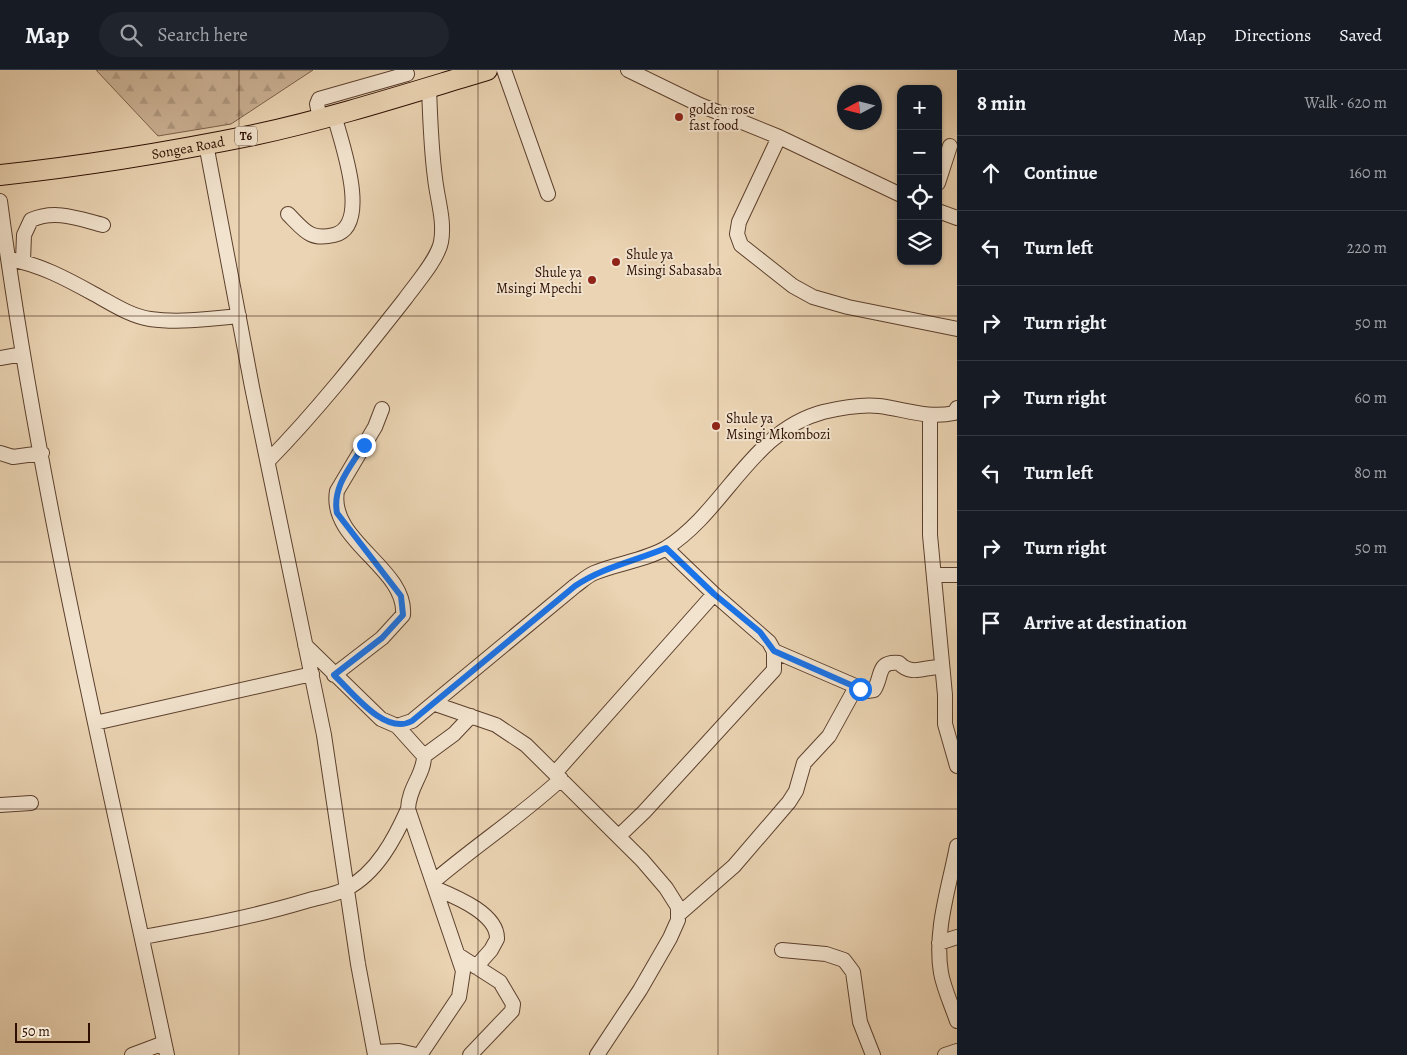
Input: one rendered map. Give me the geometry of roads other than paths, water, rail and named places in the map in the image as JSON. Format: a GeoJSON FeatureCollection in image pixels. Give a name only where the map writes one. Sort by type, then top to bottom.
{"type":"FeatureCollection","features":[{"type":"Feature","properties":{"kind":"highway","name":"Songea Road"},"geometry":{"type":"LineString","coordinates":[[0,175],[155,155],[327,117],[414,81],[487,70]]}},
{"type":"Feature","properties":{"kind":"street"},"geometry":{"type":"LineString","coordinates":[[504,70],[548,194]]}},
{"type":"Feature","properties":{"kind":"street"},"geometry":{"type":"LineString","coordinates":[[628,70],[700,104],[779,137],[897,193]]}},
{"type":"Feature","properties":{"kind":"street"},"geometry":{"type":"LineString","coordinates":[[268,461],[292,436],[378,333],[435,257],[441,243],[442,226],[433,157],[414,81]]}},
{"type":"Feature","properties":{"kind":"street"},"geometry":{"type":"LineString","coordinates":[[288,214],[309,236],[325,237],[341,233],[352,220],[353,190],[327,117]]}},
{"type":"Feature","properties":{"kind":"street"},"geometry":{"type":"LineString","coordinates":[[779,137],[739,222],[737,234],[741,245],[793,286],[813,296],[848,307],[957,329]]}},
{"type":"Feature","properties":{"kind":"street"},"geometry":{"type":"LineString","coordinates":[[206,144],[312,674],[334,793],[346,889],[375,1053],[400,1052],[416,1055]]}},
{"type":"Feature","properties":{"kind":"street"},"geometry":{"type":"LineString","coordinates":[[941,175],[950,146]]}},
{"type":"Feature","properties":{"kind":"street"},"geometry":{"type":"LineString","coordinates":[[0,201],[23,354],[95,724],[166,1049],[132,1055]]}},
{"type":"Feature","properties":{"kind":"street"},"geometry":{"type":"LineString","coordinates":[[942,212],[957,218]]}},
{"type":"Feature","properties":{"kind":"street"},"geometry":{"type":"LineString","coordinates":[[23,261],[24,235],[31,220],[43,214],[58,214],[104,225]]}},
{"type":"Feature","properties":{"kind":"street"},"geometry":{"type":"LineString","coordinates":[[9,259],[23,261],[60,276],[124,311],[149,319],[207,320],[239,316]]}},
{"type":"Feature","properties":{"kind":"street"},"geometry":{"type":"LineString","coordinates":[[0,358],[23,354]]}},
{"type":"Feature","properties":{"kind":"street"},"geometry":{"type":"LineString","coordinates":[[397,726],[412,721],[435,704],[575,586],[593,574],[632,562],[666,548],[707,512],[750,460],[789,428],[820,413],[840,408],[877,406],[942,416],[956,412]]}},
{"type":"Feature","properties":{"kind":"street"},"geometry":{"type":"LineString","coordinates":[[334,675],[382,638],[403,615],[401,596],[352,535],[337,513],[335,501],[337,491],[375,427],[382,409]]}},
{"type":"Feature","properties":{"kind":"street"},"geometry":{"type":"LineString","coordinates":[[930,414],[930,526],[945,724],[957,766]]}},
{"type":"Feature","properties":{"kind":"street"},"geometry":{"type":"LineString","coordinates":[[0,453],[13,457],[42,453]]}},
{"type":"Feature","properties":{"kind":"street"},"geometry":{"type":"LineString","coordinates":[[618,836],[644,812],[770,676],[776,661],[774,651],[760,632],[714,594],[666,548]]}},
{"type":"Feature","properties":{"kind":"street"},"geometry":{"type":"LineString","coordinates":[[934,575],[957,575]]}},
{"type":"Feature","properties":{"kind":"street"},"geometry":{"type":"LineString","coordinates":[[435,886],[474,847],[539,800],[714,594]]}},
{"type":"Feature","properties":{"kind":"street"},"geometry":{"type":"LineString","coordinates":[[305,645],[381,720],[397,726],[424,756]]}},
{"type":"Feature","properties":{"kind":"street"},"geometry":{"type":"LineString","coordinates":[[774,651],[867,691],[874,690],[883,666],[888,663],[899,664],[905,670],[913,672],[942,667]]}},
{"type":"Feature","properties":{"kind":"street"},"geometry":{"type":"LineString","coordinates":[[95,724],[312,674]]}},
{"type":"Feature","properties":{"kind":"street"},"geometry":{"type":"LineString","coordinates":[[678,914],[706,892],[734,866],[784,809],[796,791],[804,764],[830,736],[856,687]]}},
{"type":"Feature","properties":{"kind":"street"},"geometry":{"type":"LineString","coordinates":[[435,704],[471,716],[510,733],[558,776],[618,836],[666,888],[678,907],[674,929],[658,961],[596,1055]]}},
{"type":"Feature","properties":{"kind":"street"},"geometry":{"type":"LineString","coordinates":[[143,937],[248,917],[346,889],[381,857],[399,829],[408,809],[412,786],[421,771],[424,756],[454,734],[471,716]]}},
{"type":"Feature","properties":{"kind":"street"},"geometry":{"type":"LineString","coordinates":[[0,805],[31,802]]}},
{"type":"Feature","properties":{"kind":"street"},"geometry":{"type":"LineString","coordinates":[[408,809],[464,972],[460,996],[420,1055]]}},
{"type":"Feature","properties":{"kind":"street"},"geometry":{"type":"LineString","coordinates":[[957,846],[939,943],[941,976],[957,1021]]}},
{"type":"Feature","properties":{"kind":"street"},"geometry":{"type":"LineString","coordinates":[[435,886],[470,904],[481,912],[494,926],[497,940],[492,950],[476,967]]}},
{"type":"Feature","properties":{"kind":"street"},"geometry":{"type":"LineString","coordinates":[[939,943],[957,937]]}},
{"type":"Feature","properties":{"kind":"street"},"geometry":{"type":"LineString","coordinates":[[782,950],[826,954],[844,960],[853,972],[860,1022],[873,1055]]}},
{"type":"Feature","properties":{"kind":"street"},"geometry":{"type":"LineString","coordinates":[[458,955],[500,982],[513,1004],[512,1011],[470,1055]]}},
{"type":"Feature","properties":{"kind":"street"},"geometry":{"type":"LineString","coordinates":[[945,1055],[957,1051]]}},
{"type":"Feature","properties":{"kind":"place","name":"golden rose fast food"},"geometry":{"type":"Point","coordinates":[679,117]}},
{"type":"Feature","properties":{"kind":"place","name":"Shule ya Msingi Sabasaba"},"geometry":{"type":"Point","coordinates":[616,262]}},
{"type":"Feature","properties":{"kind":"place","name":"Shule ya Msingi Mpechi"},"geometry":{"type":"Point","coordinates":[592,280]}},
{"type":"Feature","properties":{"kind":"place","name":"Shule ya Msingi Mkombozi"},"geometry":{"type":"Point","coordinates":[716,426]}}]}
